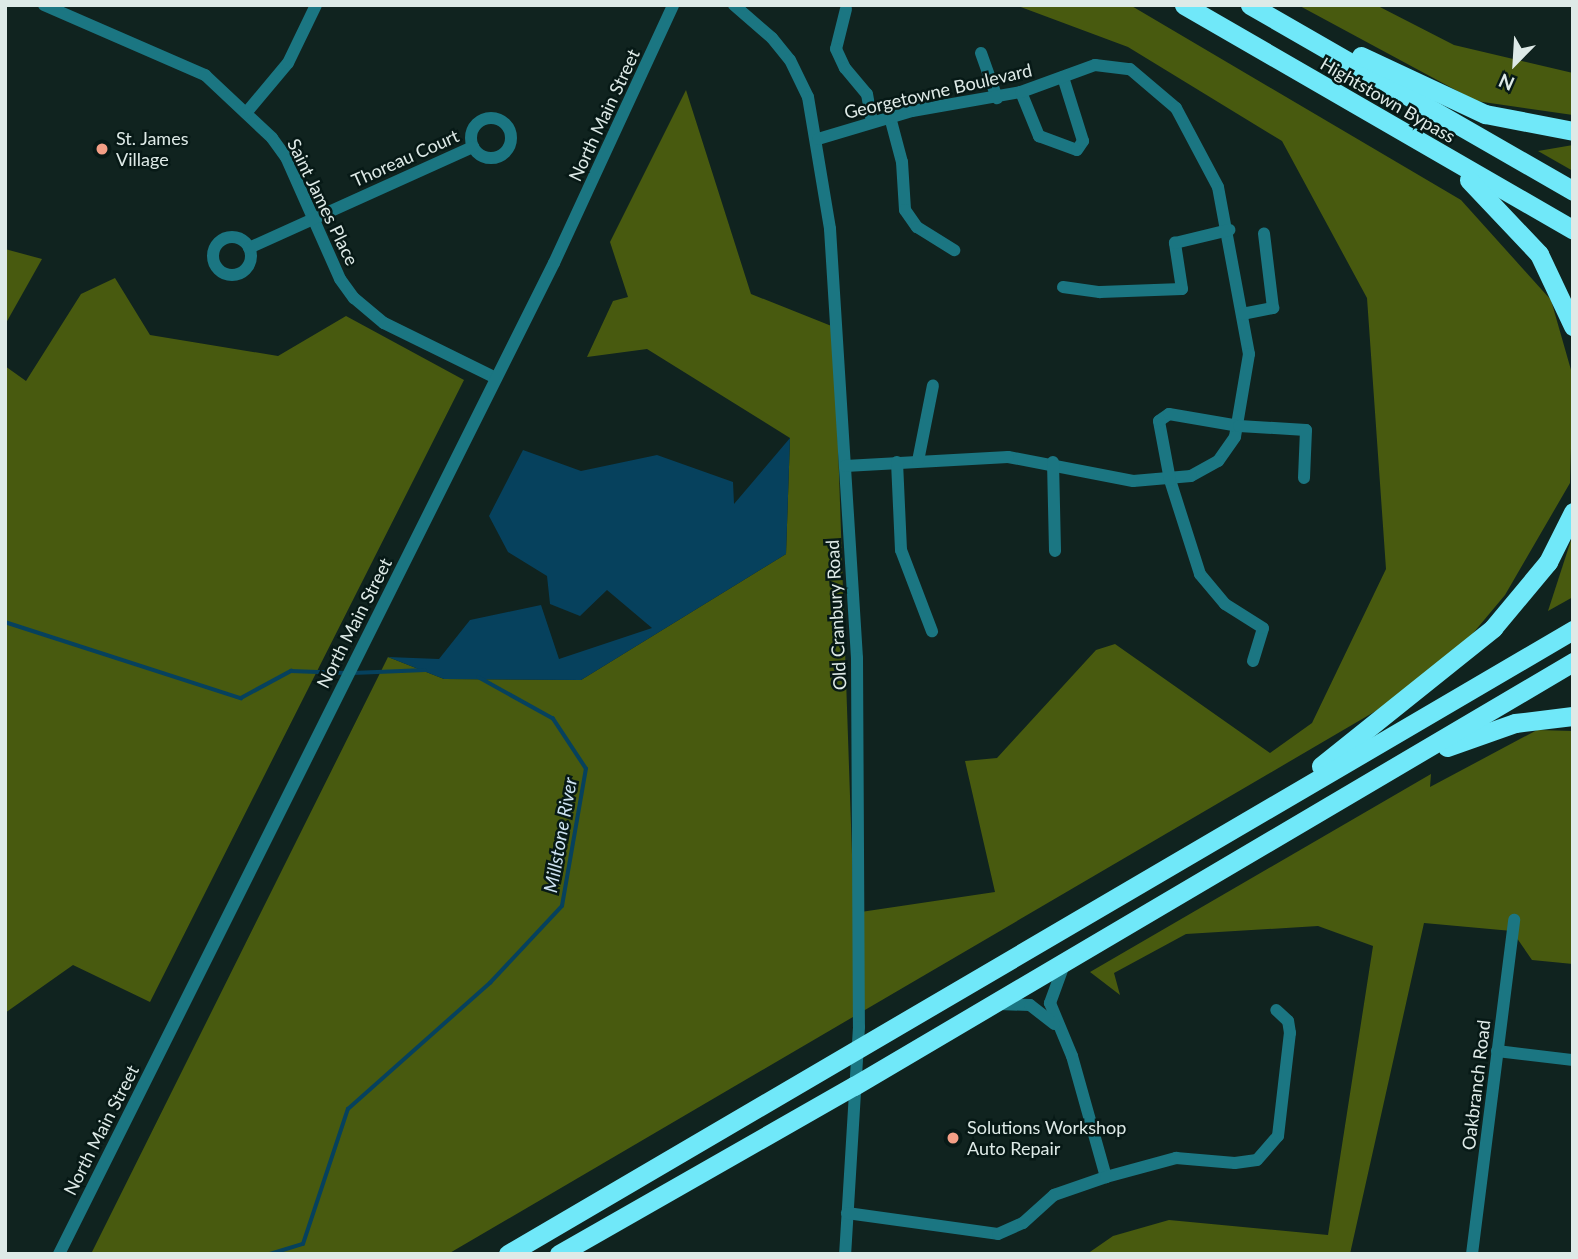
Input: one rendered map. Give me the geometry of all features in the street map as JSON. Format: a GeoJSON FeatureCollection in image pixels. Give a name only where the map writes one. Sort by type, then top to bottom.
{"type":"FeatureCollection","features":[{"type":"Feature","properties":{"kind":"highway","name":"Hightstown Bypass"},"geometry":{"type":"LineString","coordinates":[[1184,5],[1573,230]]}},
{"type":"Feature","properties":{"kind":"highway","name":"Hightstown Bypass"},"geometry":{"type":"LineString","coordinates":[[1252,5],[1573,191]]}},
{"type":"Feature","properties":{"kind":"highway"},"geometry":{"type":"LineString","coordinates":[[1252,5],[1485,114],[1573,131]]}},
{"type":"Feature","properties":{"kind":"highway"},"geometry":{"type":"LineString","coordinates":[[1448,159],[1527,239],[1554,280],[1573,326]]}},
{"type":"Feature","properties":{"kind":"highway"},"geometry":{"type":"LineString","coordinates":[[1257,815],[1493,628],[1548,562],[1573,512]]}},
{"type":"Feature","properties":{"kind":"highway"},"geometry":{"type":"LineString","coordinates":[[508,1254],[858,1052],[1573,630]]}},
{"type":"Feature","properties":{"kind":"highway"},"geometry":{"type":"LineString","coordinates":[[559,1254],[854,1086],[1573,662]]}},
{"type":"Feature","properties":{"kind":"highway"},"geometry":{"type":"LineString","coordinates":[[1394,768],[1515,723],[1573,716]]}},
{"type":"Feature","properties":{"kind":"street","name":"Saint James Place"},"geometry":{"type":"LineString","coordinates":[[44,5],[192,68],[246,113],[286,157],[340,279],[367,311],[496,378]]}},
{"type":"Feature","properties":{"kind":"street"},"geometry":{"type":"LineString","coordinates":[[246,113],[288,63],[316,5]]}},
{"type":"Feature","properties":{"kind":"street","name":"North Main Street"},"geometry":{"type":"LineString","coordinates":[[60,1254],[496,378],[673,5]]}},
{"type":"Feature","properties":{"kind":"street","name":"Old Cranbury Road"},"geometry":{"type":"LineString","coordinates":[[734,5],[790,60],[808,97],[818,139],[830,229],[858,658],[858,1052],[845,1254]]}},
{"type":"Feature","properties":{"kind":"street"},"geometry":{"type":"LineString","coordinates":[[846,9],[836,49],[845,68],[867,94],[872,122]]}},
{"type":"Feature","properties":{"kind":"street"},"geometry":{"type":"LineString","coordinates":[[981,53],[998,98]]}},
{"type":"Feature","properties":{"kind":"street","name":"Georgetowne Boulevard"},"geometry":{"type":"LineString","coordinates":[[818,139],[890,117],[1021,92],[1095,65],[1119,64],[1165,95],[1210,169],[1229,230],[1249,354],[1240,426],[1218,461],[1191,476],[1170,480],[1122,479],[1053,462],[989,456],[845,466]]}},
{"type":"Feature","properties":{"kind":"street"},"geometry":{"type":"LineString","coordinates":[[1021,92],[1039,136],[1076,150],[1083,141],[1063,77]]}},
{"type":"Feature","properties":{"kind":"street"},"geometry":{"type":"LineString","coordinates":[[890,117],[902,162],[905,210],[917,227],[954,250]]}},
{"type":"Feature","properties":{"kind":"street","name":"Thoreau Court"},"geometry":{"type":"LineString","coordinates":[[249,248],[473,147]]}},
{"type":"Feature","properties":{"kind":"street"},"geometry":{"type":"LineString","coordinates":[[1063,287],[1100,292],[1182,289],[1175,243],[1229,230]]}},
{"type":"Feature","properties":{"kind":"street"},"geometry":{"type":"LineString","coordinates":[[1242,314],[1273,307],[1264,234]]}},
{"type":"Feature","properties":{"kind":"street"},"geometry":{"type":"LineString","coordinates":[[918,461],[933,385]]}},
{"type":"Feature","properties":{"kind":"street"},"geometry":{"type":"LineString","coordinates":[[1253,662],[1263,628],[1225,604],[1200,573],[1170,480],[1157,427],[1163,416],[1240,426],[1306,430],[1304,478]]}},
{"type":"Feature","properties":{"kind":"street"},"geometry":{"type":"LineString","coordinates":[[897,462],[901,550],[932,631]]}},
{"type":"Feature","properties":{"kind":"street"},"geometry":{"type":"LineString","coordinates":[[1053,462],[1055,551]]}},
{"type":"Feature","properties":{"kind":"street","name":"Oakbranch Road"},"geometry":{"type":"LineString","coordinates":[[1472,1254],[1514,920]]}},
{"type":"Feature","properties":{"kind":"street"},"geometry":{"type":"LineString","coordinates":[[1066,961],[1050,1003],[1057,1027],[1072,1056],[1106,1177]]}},
{"type":"Feature","properties":{"kind":"street"},"geometry":{"type":"LineString","coordinates":[[992,1005],[1030,1005],[1057,1027]]}},
{"type":"Feature","properties":{"kind":"street"},"geometry":{"type":"LineString","coordinates":[[847,1213],[998,1234],[1023,1223],[1054,1195],[1106,1177],[1176,1158],[1246,1163],[1266,1154],[1278,1136],[1290,1033],[1287,1021],[1276,1010]]}},
{"type":"Feature","properties":{"kind":"street"},"geometry":{"type":"LineString","coordinates":[[1497,1051],[1573,1060]]}},
{"type":"Feature","properties":{"kind":"green space"},"geometry":{"type":"Polygon","coordinates":[[[1015,5],[1130,5],[1461,200],[1551,300],[1573,377],[1570,483],[1505,595],[1439,674],[448,1254],[91,1254],[388,657],[444,679],[581,680],[786,554],[790,438],[647,349],[587,357],[613,301],[628,297],[610,242],[686,90],[751,294],[834,327],[854,913],[995,892],[965,761],[997,758],[1096,650],[1115,644],[1270,753],[1312,723],[1386,569],[1367,298],[1282,141],[1128,47],[1015,5]]]}},
{"type":"Feature","properties":{"kind":"green space"},"geometry":{"type":"Polygon","coordinates":[[[1298,5],[1376,5],[1454,45],[1573,73],[1573,115],[1476,101],[1298,5]]]}},
{"type":"Feature","properties":{"kind":"green space"},"geometry":{"type":"Polygon","coordinates":[[[1573,145],[1573,171],[1538,151],[1573,145]]]}},
{"type":"Feature","properties":{"kind":"green space"},"geometry":{"type":"Polygon","coordinates":[[[5,249],[42,259],[6,323],[5,323],[5,249]]]}},
{"type":"Feature","properties":{"kind":"green space"},"geometry":{"type":"Polygon","coordinates":[[[115,278],[150,335],[278,356],[346,316],[464,380],[150,1002],[73,965],[5,1013],[5,366],[26,381],[81,294],[115,278]]]}},
{"type":"Feature","properties":{"kind":"green space"},"geometry":{"type":"Polygon","coordinates":[[[1573,534],[1573,597],[1548,611],[1573,534]]]}},
{"type":"Feature","properties":{"kind":"green space"},"geometry":{"type":"Polygon","coordinates":[[[1537,730],[1573,731],[1573,964],[1532,960],[1512,931],[1424,923],[1350,1254],[1087,1254],[1113,1236],[1169,1220],[1328,1235],[1373,946],[1318,926],[1186,934],[1114,973],[1120,995],[1090,972],[1431,774],[1430,787],[1537,730]]]}},
{"type":"Feature","properties":{"kind":"water"},"geometry":{"type":"Polygon","coordinates":[[[790,438],[786,554],[581,680],[444,679],[388,657],[439,659],[470,620],[541,605],[559,659],[652,628],[607,590],[580,616],[550,604],[547,576],[508,552],[489,516],[523,450],[581,471],[657,455],[733,482],[734,504],[790,438]]]}},
{"type":"Feature","properties":{"kind":"waterway","name":"Millstone River"},"geometry":{"type":"LineString","coordinates":[[5,622],[241,698],[291,671],[345,673]]}},
{"type":"Feature","properties":{"kind":"waterway","name":"Millstone River"},"geometry":{"type":"LineString","coordinates":[[353,673],[425,670]]}},
{"type":"Feature","properties":{"kind":"waterway","name":"Millstone River"},"geometry":{"type":"LineString","coordinates":[[270,1254],[303,1244],[348,1109],[490,983],[562,906],[586,769],[553,719],[479,678]]}},
{"type":"Feature","properties":{"kind":"place","name":"St. James Village"},"geometry":{"type":"Point","coordinates":[102,149]}},
{"type":"Feature","properties":{"kind":"place","name":"Solutions Workshop Auto Repair"},"geometry":{"type":"Point","coordinates":[953,1138]}}]}
